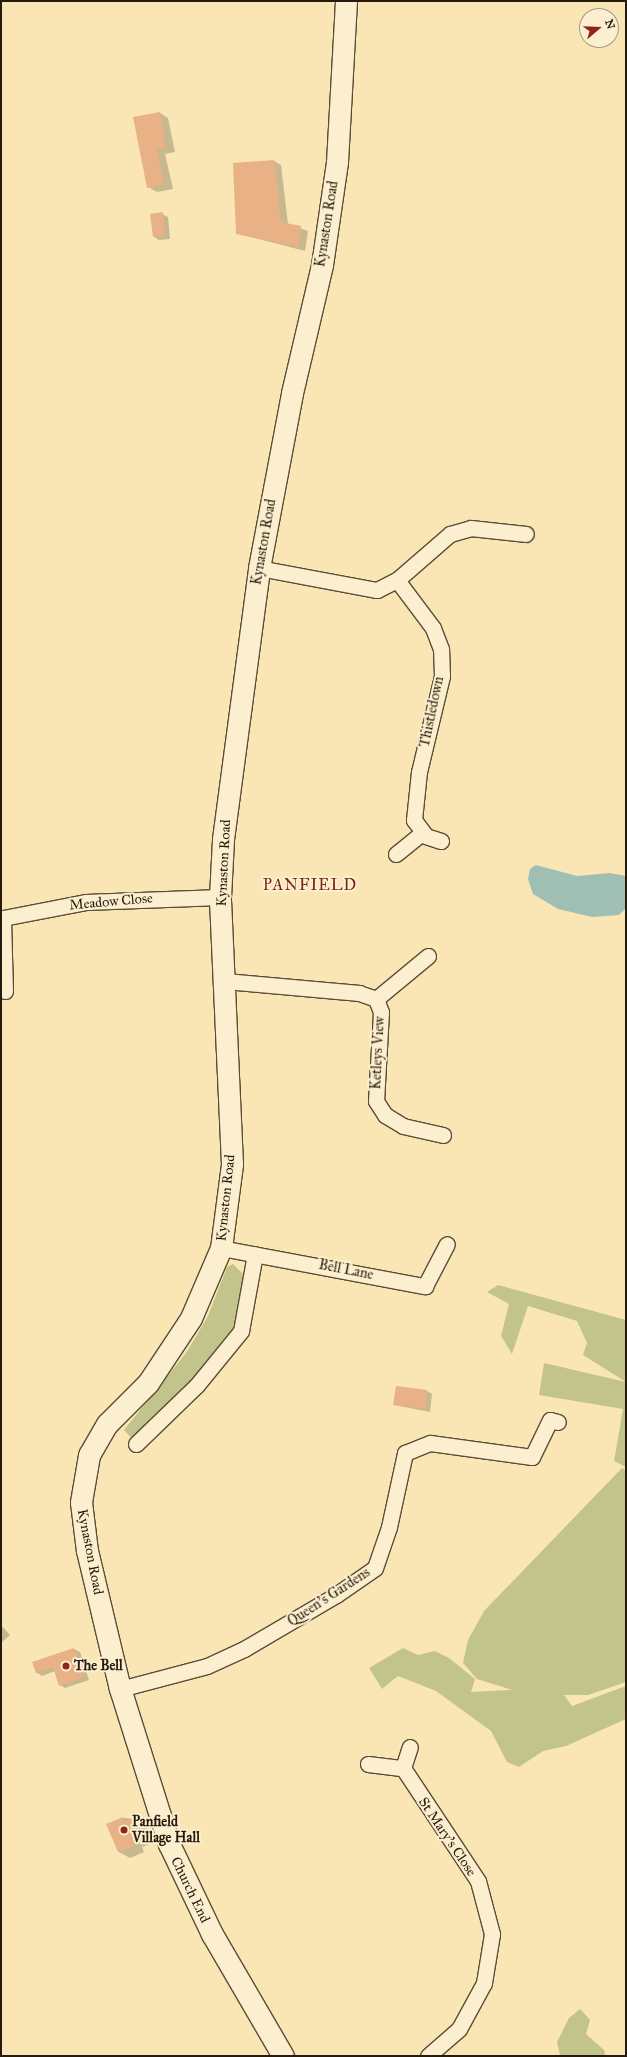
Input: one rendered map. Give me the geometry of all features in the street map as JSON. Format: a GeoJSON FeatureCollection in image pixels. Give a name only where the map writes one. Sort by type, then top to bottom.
{"type":"FeatureCollection","features":[{"type":"Feature","properties":{"kind":"street","name":"Kynaston Road"},"geometry":{"type":"LineString","coordinates":[[120,1689],[87,1551],[81,1502],[89,1455],[107,1424],[148,1383],[191,1318],[221,1248],[232,1164],[225,981],[220,898],[223,839],[259,568],[322,265],[337,162],[346,1]]}},
{"type":"Feature","properties":{"kind":"street"},"geometry":{"type":"LineString","coordinates":[[259,568],[377,590],[397,580],[450,534],[471,528],[526,534]]}},
{"type":"Feature","properties":{"kind":"street","name":"Thistledown"},"geometry":{"type":"LineString","coordinates":[[397,580],[433,628],[442,649],[442,676],[414,797],[414,820],[422,832]]}},
{"type":"Feature","properties":{"kind":"street"},"geometry":{"type":"LineString","coordinates":[[396,854],[422,832],[441,841]]}},
{"type":"Feature","properties":{"kind":"street","name":"Meadow Close"},"geometry":{"type":"LineString","coordinates":[[5,991],[2,912],[86,902],[220,898]]}},
{"type":"Feature","properties":{"kind":"street","name":"Ketleys View"},"geometry":{"type":"LineString","coordinates":[[376,999],[428,956]]}},
{"type":"Feature","properties":{"kind":"street","name":"Ketleys View"},"geometry":{"type":"LineString","coordinates":[[225,981],[359,993],[376,999],[381,1012],[376,1101],[385,1115],[403,1126],[443,1135]]}},
{"type":"Feature","properties":{"kind":"street","name":"Bell Lane"},"geometry":{"type":"LineString","coordinates":[[221,1248],[425,1286],[447,1244]]}},
{"type":"Feature","properties":{"kind":"street"},"geometry":{"type":"LineString","coordinates":[[136,1444],[196,1385],[241,1331],[255,1254]]}},
{"type":"Feature","properties":{"kind":"street","name":"Queen's Gardens"},"geometry":{"type":"LineString","coordinates":[[120,1689],[207,1666],[244,1649],[336,1595],[375,1568],[389,1527],[405,1453],[430,1443],[532,1457],[550,1420],[558,1422]]}},
{"type":"Feature","properties":{"kind":"street","name":"Church End"},"geometry":{"type":"LineString","coordinates":[[120,1689],[143,1773],[172,1851],[212,1934],[283,2056]]}},
{"type":"Feature","properties":{"kind":"street"},"geometry":{"type":"LineString","coordinates":[[368,1764],[403,1768],[410,1747]]}},
{"type":"Feature","properties":{"kind":"street","name":"St Mary's Close"},"geometry":{"type":"LineString","coordinates":[[403,1768],[478,1881],[492,1934],[484,1983],[459,2029],[428,2056]]}},
{"type":"Feature","properties":{"kind":"green space"},"geometry":{"type":"Polygon","coordinates":[[[233,1264],[243,1274],[239,1329],[134,1441],[124,1430],[186,1353],[208,1316],[227,1267],[233,1264]]]}},
{"type":"Feature","properties":{"kind":"green space"},"geometry":{"type":"Polygon","coordinates":[[[498,1285],[626,1320],[626,1382],[583,1355],[587,1343],[577,1321],[528,1306],[512,1354],[501,1336],[509,1304],[487,1292],[498,1285]]]}},
{"type":"Feature","properties":{"kind":"green space"},"geometry":{"type":"Polygon","coordinates":[[[544,1363],[626,1382],[626,1467],[614,1461],[623,1409],[539,1395],[544,1363]]]}},
{"type":"Feature","properties":{"kind":"green space"},"geometry":{"type":"Polygon","coordinates":[[[622,1468],[626,1470],[626,1682],[588,1695],[564,1695],[572,1706],[626,1686],[626,1719],[566,1746],[543,1751],[519,1767],[507,1762],[491,1731],[436,1691],[398,1676],[382,1689],[369,1668],[403,1648],[418,1655],[435,1651],[449,1658],[475,1679],[471,1692],[512,1690],[477,1679],[463,1663],[468,1640],[484,1611],[622,1468]]]}},
{"type":"Feature","properties":{"kind":"green space"},"geometry":{"type":"Polygon","coordinates":[[[580,2009],[590,2020],[586,2034],[605,2051],[604,2056],[560,2055],[557,2042],[569,2018],[580,2009]]]}},
{"type":"Feature","properties":{"kind":"water"},"geometry":{"type":"Polygon","coordinates":[[[536,865],[577,876],[610,873],[626,876],[626,908],[619,915],[592,917],[558,909],[533,894],[528,879],[530,869],[536,865]]]}},
{"type":"Feature","properties":{"kind":"building"},"geometry":{"type":"Polygon","coordinates":[[[160,112],[166,147],[157,149],[164,185],[147,188],[133,117],[160,112]]]}},
{"type":"Feature","properties":{"kind":"building"},"geometry":{"type":"Polygon","coordinates":[[[274,160],[281,222],[301,226],[298,247],[236,234],[233,163],[274,160]]]}},
{"type":"Feature","properties":{"kind":"building"},"geometry":{"type":"Polygon","coordinates":[[[163,212],[165,236],[153,237],[150,214],[163,212]]]}},
{"type":"Feature","properties":{"kind":"building"},"geometry":{"type":"Polygon","coordinates":[[[396,1386],[427,1390],[425,1409],[393,1405],[396,1386]]]}},
{"type":"Feature","properties":{"kind":"building"},"geometry":{"type":"Polygon","coordinates":[[[74,1648],[84,1677],[59,1686],[53,1667],[36,1673],[32,1662],[74,1648]]]}},
{"type":"Feature","properties":{"kind":"building","name":"Panfield Village Hall"},"geometry":{"type":"Polygon","coordinates":[[[123,1817],[124,1822],[134,1818],[142,1836],[132,1841],[134,1846],[118,1852],[106,1824],[123,1817]]]}},
{"type":"Feature","properties":{"kind":"place","name":"The Bell"},"geometry":{"type":"Point","coordinates":[66,1666]}},
{"type":"Feature","properties":{"kind":"place","name":"Panfield Village Hall"},"geometry":{"type":"Point","coordinates":[124,1830]}},
{"type":"Feature","properties":{"kind":"district","name":"PANFIELD"},"geometry":{"type":"Point","coordinates":[310,885]}}]}
